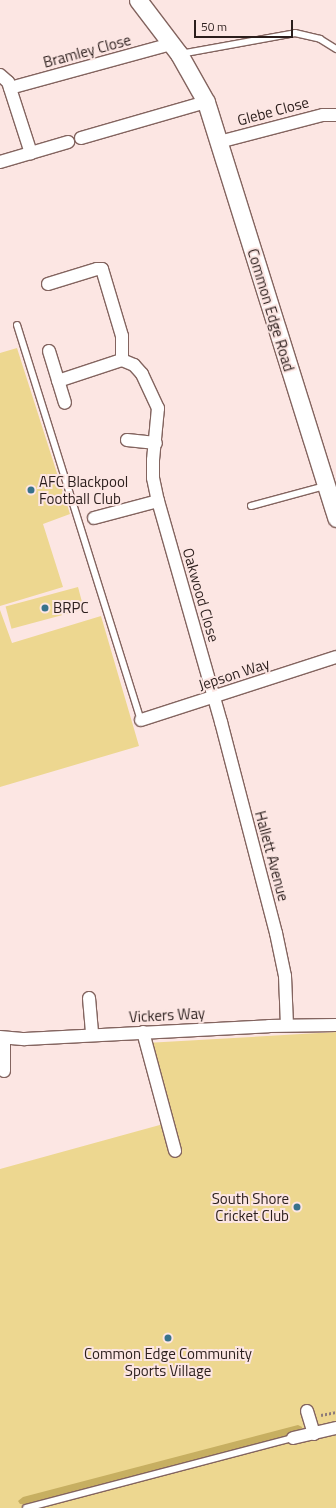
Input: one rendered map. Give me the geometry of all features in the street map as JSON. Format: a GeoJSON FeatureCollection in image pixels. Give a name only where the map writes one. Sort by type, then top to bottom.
{"type":"FeatureCollection","features":[{"type":"Feature","properties":{"kind":"main road","name":"Common Edge Road"},"geometry":{"type":"LineString","coordinates":[[138,0],[175,49],[206,102],[336,518]]}},
{"type":"Feature","properties":{"kind":"street","name":"Bramley Close"},"geometry":{"type":"LineString","coordinates":[[10,88],[175,49]]}},
{"type":"Feature","properties":{"kind":"street"},"geometry":{"type":"LineString","coordinates":[[0,75],[8,82],[31,153]]}},
{"type":"Feature","properties":{"kind":"street"},"geometry":{"type":"LineString","coordinates":[[81,138],[206,102]]}},
{"type":"Feature","properties":{"kind":"street","name":"Glebe Close"},"geometry":{"type":"LineString","coordinates":[[219,142],[323,115],[336,115]]}},
{"type":"Feature","properties":{"kind":"street"},"geometry":{"type":"LineString","coordinates":[[0,162],[68,142]]}},
{"type":"Feature","properties":{"kind":"street"},"geometry":{"type":"LineString","coordinates":[[48,284],[96,269],[102,270],[122,336],[122,360],[58,381]]}},
{"type":"Feature","properties":{"kind":"street"},"geometry":{"type":"LineString","coordinates":[[49,351],[65,403]]}},
{"type":"Feature","properties":{"kind":"street","name":"Oakwood Close"},"geometry":{"type":"LineString","coordinates":[[122,360],[134,365],[142,374],[158,408],[153,478],[158,501],[214,698]]}},
{"type":"Feature","properties":{"kind":"street"},"geometry":{"type":"LineString","coordinates":[[127,440],[156,442]]}},
{"type":"Feature","properties":{"kind":"street"},"geometry":{"type":"LineString","coordinates":[[94,518],[158,501]]}},
{"type":"Feature","properties":{"kind":"street","name":"Jepson Way"},"geometry":{"type":"LineString","coordinates":[[141,720],[214,698],[336,657]]}},
{"type":"Feature","properties":{"kind":"street","name":"Hallett Avenue"},"geometry":{"type":"LineString","coordinates":[[214,698],[285,976],[287,1025]]}},
{"type":"Feature","properties":{"kind":"street"},"geometry":{"type":"LineString","coordinates":[[89,998],[92,1035]]}},
{"type":"Feature","properties":{"kind":"street","name":"Vickers Way"},"geometry":{"type":"LineString","coordinates":[[2,1038],[25,1040],[143,1032],[287,1025],[336,1025]]}},
{"type":"Feature","properties":{"kind":"street"},"geometry":{"type":"LineString","coordinates":[[143,1032],[175,1151]]}},
{"type":"Feature","properties":{"kind":"street"},"geometry":{"type":"LineString","coordinates":[[2,1038],[4,1071]]}},
{"type":"Feature","properties":{"kind":"street"},"geometry":{"type":"LineString","coordinates":[[307,1411],[314,1434]]}},
{"type":"Feature","properties":{"kind":"street"},"geometry":{"type":"LineString","coordinates":[[293,1438],[336,1428]]}},
{"type":"Feature","properties":{"kind":"lane"},"geometry":{"type":"LineString","coordinates":[[175,49],[295,33],[307,34],[320,39],[336,49]]}},
{"type":"Feature","properties":{"kind":"lane"},"geometry":{"type":"LineString","coordinates":[[17,325],[141,720]]}},
{"type":"Feature","properties":{"kind":"lane"},"geometry":{"type":"LineString","coordinates":[[251,506],[326,486]]}},
{"type":"Feature","properties":{"kind":"lane"},"geometry":{"type":"LineString","coordinates":[[26,1508],[293,1438]]}},
{"type":"Feature","properties":{"kind":"shaded area","name":"AFC Blackpool Football Club"},"geometry":{"type":"Polygon","coordinates":[[[17,348],[70,514],[43,524],[63,587],[0,606],[0,353],[17,348]]]}},
{"type":"Feature","properties":{"kind":"shaded area","name":"BRPC"},"geometry":{"type":"Polygon","coordinates":[[[78,587],[84,609],[12,629],[6,606],[78,587]]]}},
{"type":"Feature","properties":{"kind":"shaded area"},"geometry":{"type":"Polygon","coordinates":[[[0,610],[12,643],[101,616],[139,746],[0,787],[0,610]]]}},
{"type":"Feature","properties":{"kind":"shaded area","name":"Common Edge Community Sports Village"},"geometry":{"type":"Polygon","coordinates":[[[336,1032],[336,1508],[0,1508],[0,1169],[167,1123],[146,1043],[336,1032]]]}},
{"type":"Feature","properties":{"kind":"shaded area"},"geometry":{"type":"Polygon","coordinates":[[[298,1425],[302,1427],[301,1433],[25,1504],[20,1504],[18,1501],[23,1497],[298,1425]]]}},
{"type":"Feature","properties":{"kind":"place","name":"AFC Blackpool Football Club"},"geometry":{"type":"Point","coordinates":[31,490]}},
{"type":"Feature","properties":{"kind":"place","name":"BRPC"},"geometry":{"type":"Point","coordinates":[45,608]}},
{"type":"Feature","properties":{"kind":"place","name":"South Shore Cricket Club"},"geometry":{"type":"Point","coordinates":[297,1207]}},
{"type":"Feature","properties":{"kind":"place","name":"Common Edge Community Sports Village"},"geometry":{"type":"Point","coordinates":[168,1338]}}]}
